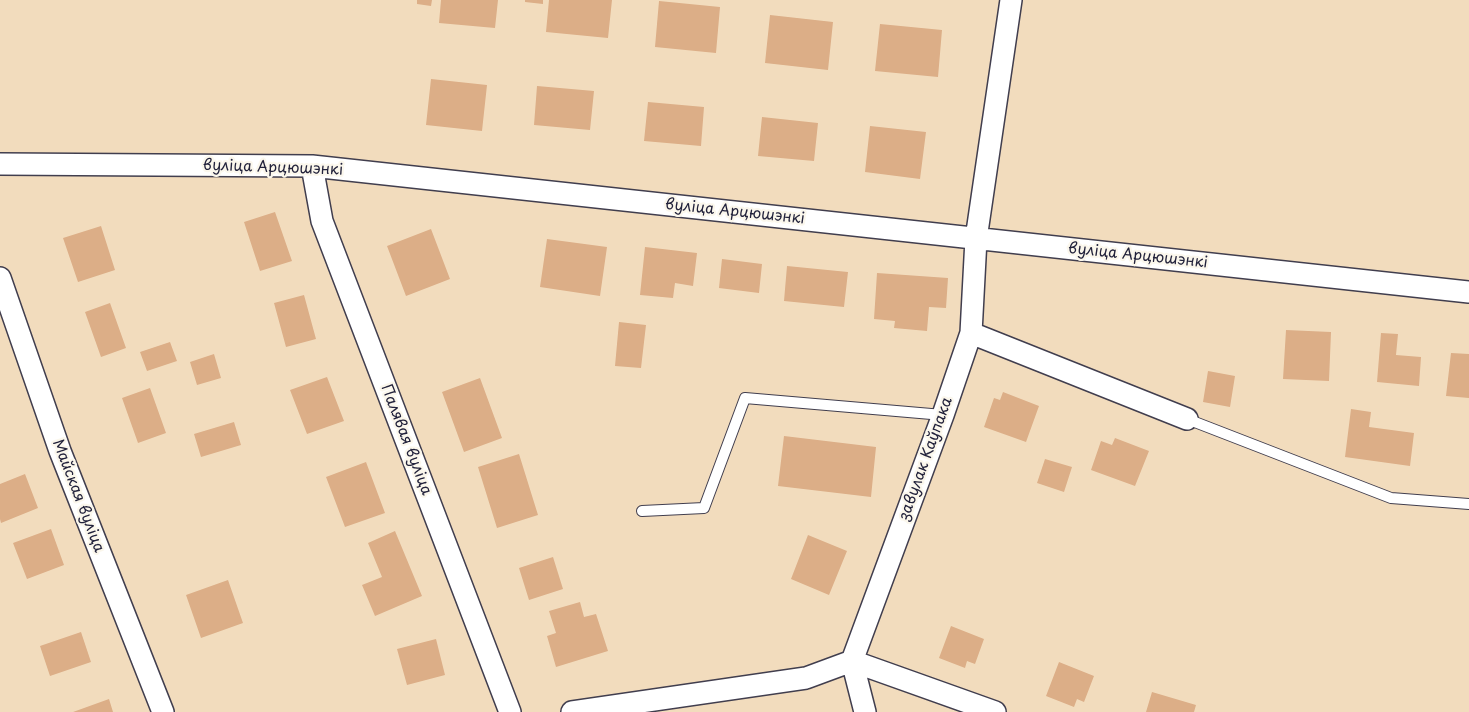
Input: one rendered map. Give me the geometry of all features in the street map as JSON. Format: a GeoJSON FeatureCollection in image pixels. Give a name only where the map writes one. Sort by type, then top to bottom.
{"type":"FeatureCollection","features":[{"type":"Feature","properties":{"kind":"street","name":"завулак Каўпака"},"geometry":{"type":"LineString","coordinates":[[852,661],[943,416],[971,333],[976,238],[1011,0]]}},
{"type":"Feature","properties":{"kind":"street","name":"вуліца Арцюшэнкі"},"geometry":{"type":"LineString","coordinates":[[0,164],[312,166],[1469,292]]}},
{"type":"Feature","properties":{"kind":"street","name":"Палявая вуліца"},"geometry":{"type":"LineString","coordinates":[[312,166],[322,221],[510,712]]}},
{"type":"Feature","properties":{"kind":"street","name":"Майская вуліца"},"geometry":{"type":"LineString","coordinates":[[0,278],[60,450],[163,712]]}},
{"type":"Feature","properties":{"kind":"street"},"geometry":{"type":"LineString","coordinates":[[971,333],[1187,419]]}},
{"type":"Feature","properties":{"kind":"street"},"geometry":{"type":"LineString","coordinates":[[572,712],[806,678],[852,661],[995,712]]}},
{"type":"Feature","properties":{"kind":"street"},"geometry":{"type":"LineString","coordinates":[[852,661],[865,712]]}},
{"type":"Feature","properties":{"kind":"lane"},"geometry":{"type":"LineString","coordinates":[[642,511],[704,508],[745,398],[943,416]]}},
{"type":"Feature","properties":{"kind":"lane"},"geometry":{"type":"LineString","coordinates":[[1187,419],[1391,498],[1469,504]]}},
{"type":"Feature","properties":{"kind":"building"},"geometry":{"type":"Polygon","coordinates":[[[417,0],[432,0],[431,6],[417,4],[417,0]]]}},
{"type":"Feature","properties":{"kind":"building"},"geometry":{"type":"Polygon","coordinates":[[[441,0],[498,0],[495,28],[439,23],[441,0]]]}},
{"type":"Feature","properties":{"kind":"building"},"geometry":{"type":"Polygon","coordinates":[[[525,0],[543,0],[543,4],[525,2],[525,0]]]}},
{"type":"Feature","properties":{"kind":"building"},"geometry":{"type":"Polygon","coordinates":[[[549,0],[612,0],[608,38],[546,32],[549,0]]]}},
{"type":"Feature","properties":{"kind":"building"},"geometry":{"type":"Polygon","coordinates":[[[659,1],[720,7],[716,53],[655,47],[659,1]]]}},
{"type":"Feature","properties":{"kind":"building"},"geometry":{"type":"Polygon","coordinates":[[[770,15],[833,22],[828,70],[765,63],[770,15]]]}},
{"type":"Feature","properties":{"kind":"building"},"geometry":{"type":"Polygon","coordinates":[[[880,24],[942,30],[938,77],[875,71],[880,24]]]}},
{"type":"Feature","properties":{"kind":"building"},"geometry":{"type":"Polygon","coordinates":[[[431,79],[487,85],[482,131],[426,125],[431,79]]]}},
{"type":"Feature","properties":{"kind":"building"},"geometry":{"type":"Polygon","coordinates":[[[537,86],[594,91],[590,130],[534,125],[537,86]]]}},
{"type":"Feature","properties":{"kind":"building"},"geometry":{"type":"Polygon","coordinates":[[[648,102],[704,107],[701,146],[644,141],[648,102]]]}},
{"type":"Feature","properties":{"kind":"building"},"geometry":{"type":"Polygon","coordinates":[[[762,117],[818,123],[814,161],[758,156],[762,117]]]}},
{"type":"Feature","properties":{"kind":"building"},"geometry":{"type":"Polygon","coordinates":[[[870,126],[926,132],[920,179],[865,172],[870,126]]]}},
{"type":"Feature","properties":{"kind":"building"},"geometry":{"type":"Polygon","coordinates":[[[275,212],[292,261],[260,271],[244,222],[275,212]]]}},
{"type":"Feature","properties":{"kind":"building"},"geometry":{"type":"Polygon","coordinates":[[[101,226],[115,270],[78,282],[63,238],[101,226]]]}},
{"type":"Feature","properties":{"kind":"building"},"geometry":{"type":"Polygon","coordinates":[[[431,229],[450,279],[406,296],[387,246],[431,229]]]}},
{"type":"Feature","properties":{"kind":"building"},"geometry":{"type":"Polygon","coordinates":[[[547,239],[607,247],[600,296],[540,287],[547,239]]]}},
{"type":"Feature","properties":{"kind":"building"},"geometry":{"type":"Polygon","coordinates":[[[645,247],[697,253],[693,286],[675,283],[673,298],[640,295],[645,247]]]}},
{"type":"Feature","properties":{"kind":"building"},"geometry":{"type":"Polygon","coordinates":[[[722,259],[762,264],[759,293],[719,288],[722,259]]]}},
{"type":"Feature","properties":{"kind":"building"},"geometry":{"type":"Polygon","coordinates":[[[787,266],[848,272],[844,307],[784,301],[787,266]]]}},
{"type":"Feature","properties":{"kind":"building"},"geometry":{"type":"Polygon","coordinates":[[[877,273],[948,278],[946,308],[929,307],[927,331],[894,328],[895,321],[874,319],[877,273]]]}},
{"type":"Feature","properties":{"kind":"building"},"geometry":{"type":"Polygon","coordinates":[[[304,295],[316,339],[286,347],[274,303],[304,295]]]}},
{"type":"Feature","properties":{"kind":"building"},"geometry":{"type":"Polygon","coordinates":[[[110,303],[126,348],[101,357],[85,312],[110,303]]]}},
{"type":"Feature","properties":{"kind":"building"},"geometry":{"type":"Polygon","coordinates":[[[619,322],[646,325],[641,368],[615,366],[619,322]]]}},
{"type":"Feature","properties":{"kind":"building"},"geometry":{"type":"Polygon","coordinates":[[[1286,330],[1331,332],[1329,381],[1283,379],[1286,330]]]}},
{"type":"Feature","properties":{"kind":"building"},"geometry":{"type":"Polygon","coordinates":[[[1381,333],[1398,334],[1396,355],[1421,357],[1419,386],[1377,382],[1381,333]]]}},
{"type":"Feature","properties":{"kind":"building"},"geometry":{"type":"Polygon","coordinates":[[[170,342],[177,361],[147,371],[140,352],[170,342]]]}},
{"type":"Feature","properties":{"kind":"building"},"geometry":{"type":"Polygon","coordinates":[[[1451,353],[1469,354],[1469,398],[1446,396],[1451,353]]]}},
{"type":"Feature","properties":{"kind":"building"},"geometry":{"type":"Polygon","coordinates":[[[214,354],[221,378],[197,385],[190,362],[214,354]]]}},
{"type":"Feature","properties":{"kind":"building"},"geometry":{"type":"Polygon","coordinates":[[[1208,371],[1235,376],[1230,407],[1203,402],[1208,371]]]}},
{"type":"Feature","properties":{"kind":"building"},"geometry":{"type":"Polygon","coordinates":[[[327,377],[344,421],[307,434],[290,390],[327,377]]]}},
{"type":"Feature","properties":{"kind":"building"},"geometry":{"type":"Polygon","coordinates":[[[480,378],[502,438],[464,452],[442,392],[480,378]]]}},
{"type":"Feature","properties":{"kind":"building"},"geometry":{"type":"Polygon","coordinates":[[[150,388],[166,433],[138,443],[122,398],[150,388]]]}},
{"type":"Feature","properties":{"kind":"building"},"geometry":{"type":"Polygon","coordinates":[[[1003,392],[1039,406],[1026,442],[984,427],[994,398],[1000,400],[1003,392]]]}},
{"type":"Feature","properties":{"kind":"building"},"geometry":{"type":"Polygon","coordinates":[[[1351,409],[1371,412],[1369,427],[1414,433],[1410,466],[1345,457],[1351,409]]]}},
{"type":"Feature","properties":{"kind":"building"},"geometry":{"type":"Polygon","coordinates":[[[234,422],[241,445],[201,457],[194,434],[234,422]]]}},
{"type":"Feature","properties":{"kind":"building"},"geometry":{"type":"Polygon","coordinates":[[[784,436],[876,447],[871,497],[778,486],[784,436]]]}},
{"type":"Feature","properties":{"kind":"building"},"geometry":{"type":"Polygon","coordinates":[[[1115,438],[1149,451],[1135,486],[1091,470],[1101,441],[1112,445],[1115,438]]]}},
{"type":"Feature","properties":{"kind":"building"},"geometry":{"type":"Polygon","coordinates":[[[519,454],[538,515],[497,528],[478,467],[519,454]]]}},
{"type":"Feature","properties":{"kind":"building"},"geometry":{"type":"Polygon","coordinates":[[[1045,459],[1072,467],[1064,492],[1037,483],[1045,459]]]}},
{"type":"Feature","properties":{"kind":"building"},"geometry":{"type":"Polygon","coordinates":[[[366,462],[385,513],[345,527],[326,477],[366,462]]]}},
{"type":"Feature","properties":{"kind":"building"},"geometry":{"type":"Polygon","coordinates":[[[25,474],[38,508],[1,523],[0,484],[25,474]]]}},
{"type":"Feature","properties":{"kind":"building"},"geometry":{"type":"Polygon","coordinates":[[[51,529],[64,565],[27,579],[13,543],[51,529]]]}},
{"type":"Feature","properties":{"kind":"building"},"geometry":{"type":"Polygon","coordinates":[[[395,531],[422,596],[375,616],[362,585],[382,577],[368,543],[395,531]]]}},
{"type":"Feature","properties":{"kind":"building"},"geometry":{"type":"Polygon","coordinates":[[[808,535],[847,551],[829,595],[791,579],[808,535]]]}},
{"type":"Feature","properties":{"kind":"building"},"geometry":{"type":"Polygon","coordinates":[[[553,557],[563,589],[529,600],[519,568],[553,557]]]}},
{"type":"Feature","properties":{"kind":"building"},"geometry":{"type":"Polygon","coordinates":[[[228,580],[243,623],[201,638],[186,595],[228,580]]]}},
{"type":"Feature","properties":{"kind":"building"},"geometry":{"type":"Polygon","coordinates":[[[580,602],[584,617],[596,614],[608,651],[556,667],[547,636],[556,633],[549,611],[580,602]]]}},
{"type":"Feature","properties":{"kind":"building"},"geometry":{"type":"Polygon","coordinates":[[[951,626],[984,639],[975,664],[967,661],[965,668],[939,658],[951,626]]]}},
{"type":"Feature","properties":{"kind":"building"},"geometry":{"type":"Polygon","coordinates":[[[81,632],[91,662],[50,676],[40,646],[81,632]]]}},
{"type":"Feature","properties":{"kind":"building"},"geometry":{"type":"Polygon","coordinates":[[[436,639],[445,675],[407,685],[397,649],[436,639]]]}},
{"type":"Feature","properties":{"kind":"building"},"geometry":{"type":"Polygon","coordinates":[[[1059,662],[1094,676],[1084,702],[1077,699],[1074,707],[1046,696],[1059,662]]]}},
{"type":"Feature","properties":{"kind":"building"},"geometry":{"type":"Polygon","coordinates":[[[1152,692],[1196,705],[1194,712],[1146,712],[1152,692]]]}},
{"type":"Feature","properties":{"kind":"building"},"geometry":{"type":"Polygon","coordinates":[[[109,699],[113,712],[73,712],[109,699]]]}}]}
